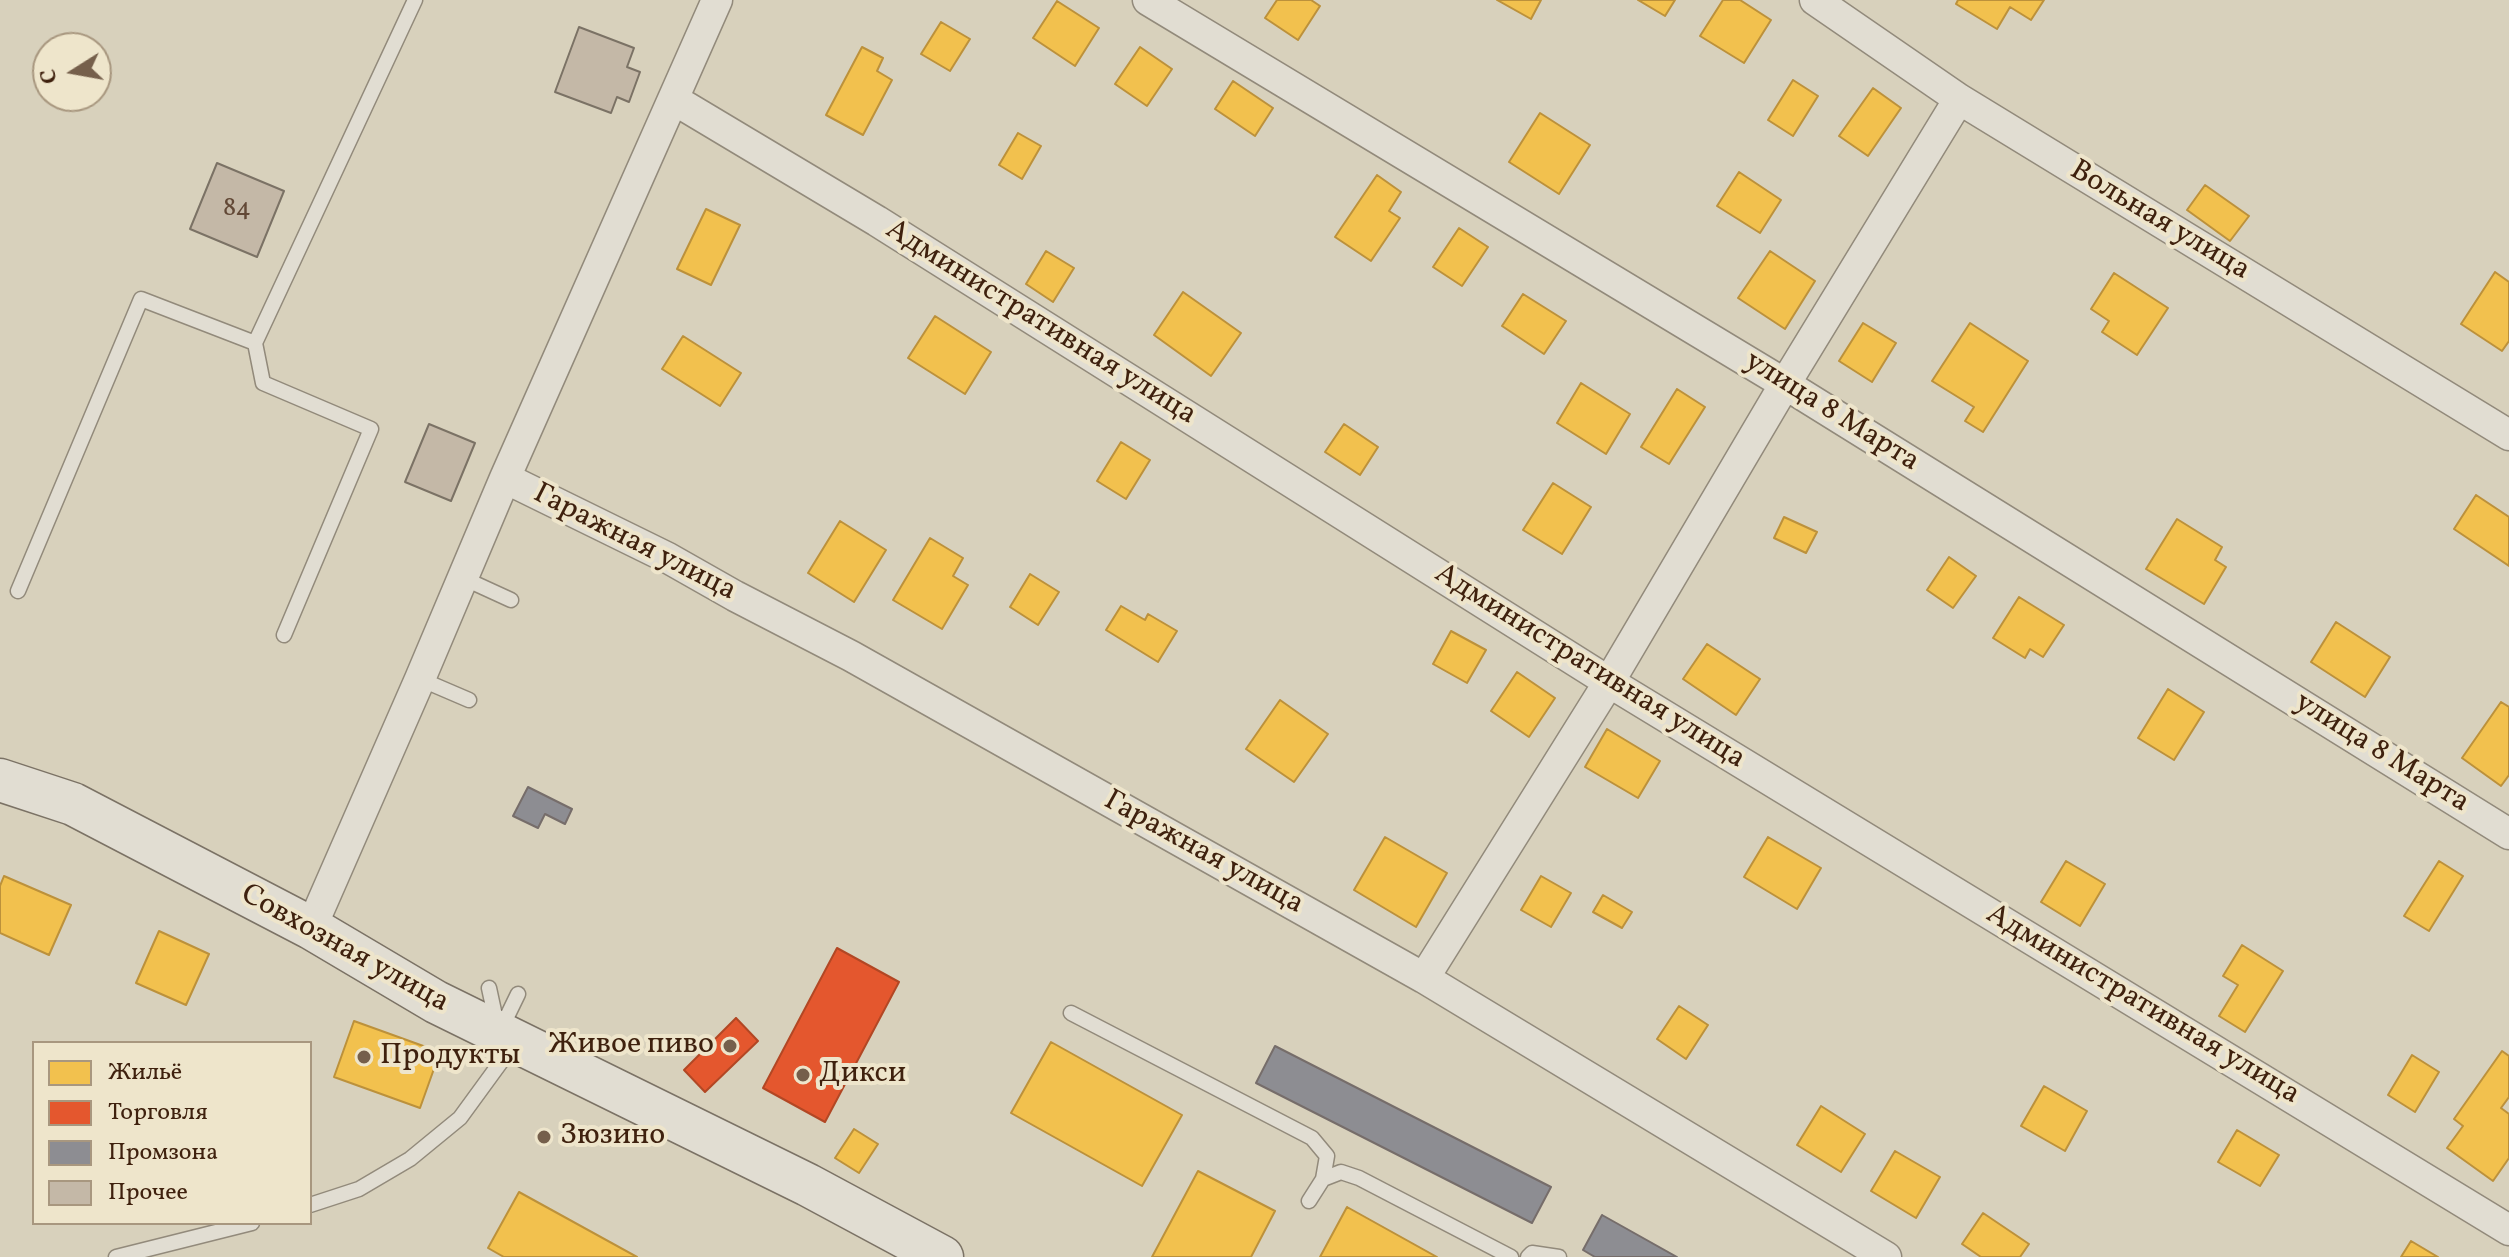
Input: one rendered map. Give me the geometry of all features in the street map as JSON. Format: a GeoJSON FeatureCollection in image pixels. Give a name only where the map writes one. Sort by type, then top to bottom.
{"type":"FeatureCollection","features":[{"type":"Feature","properties":{"kind":"street"},"geometry":{"type":"LineString","coordinates":[[311,928],[505,478],[717,0]]}},
{"type":"Feature","properties":{"kind":"street","name":"улица 8 Марта"},"geometry":{"type":"LineString","coordinates":[[1148,0],[1785,384],[2509,834]]}},
{"type":"Feature","properties":{"kind":"street","name":"Вольная улица"},"geometry":{"type":"LineString","coordinates":[[1815,0],[1959,99],[2509,435]]}},
{"type":"Feature","properties":{"kind":"street","name":"Административная улица"},"geometry":{"type":"LineString","coordinates":[[673,99],[877,221],[1609,682],[2509,1230]]}},
{"type":"Feature","properties":{"kind":"street"},"geometry":{"type":"LineString","coordinates":[[1424,978],[1609,682],[1785,384],[1959,99]]}},
{"type":"Feature","properties":{"kind":"street","name":"Гаражная улица"},"geometry":{"type":"LineString","coordinates":[[505,478],[668,558],[851,656],[1424,978],[1886,1257]]}},
{"type":"Feature","properties":{"kind":"street","name":"Совхозная улица"},"geometry":{"type":"LineString","coordinates":[[0,780],[73,804],[311,928],[436,1002],[808,1185],[942,1257]]}},
{"type":"Feature","properties":{"kind":"lane"},"geometry":{"type":"LineString","coordinates":[[284,635],[371,429],[263,383],[255,343],[415,0]]}},
{"type":"Feature","properties":{"kind":"lane"},"geometry":{"type":"LineString","coordinates":[[18,591],[141,299],[255,343]]}},
{"type":"Feature","properties":{"kind":"lane"},"geometry":{"type":"LineString","coordinates":[[463,578],[511,600]]}},
{"type":"Feature","properties":{"kind":"lane"},"geometry":{"type":"LineString","coordinates":[[420,679],[469,700]]}},
{"type":"Feature","properties":{"kind":"lane"},"geometry":{"type":"LineString","coordinates":[[489,988],[507,1037]]}},
{"type":"Feature","properties":{"kind":"lane"},"geometry":{"type":"LineString","coordinates":[[312,1204],[359,1189],[410,1159],[460,1118],[507,1037],[518,994]]}},
{"type":"Feature","properties":{"kind":"lane"},"geometry":{"type":"LineString","coordinates":[[1071,1013],[1312,1138],[1327,1156],[1323,1179],[1309,1201]]}},
{"type":"Feature","properties":{"kind":"lane"},"geometry":{"type":"LineString","coordinates":[[1323,1179],[1341,1172],[1359,1178],[1511,1257]]}},
{"type":"Feature","properties":{"kind":"lane"},"geometry":{"type":"LineString","coordinates":[[116,1257],[244,1225]]}},
{"type":"Feature","properties":{"kind":"lane"},"geometry":{"type":"LineString","coordinates":[[1528,1257],[1532,1253],[1559,1257]]}},
{"type":"Feature","properties":{"kind":"building: Жильё"},"geometry":{"type":"Polygon","coordinates":[[[1277,0],[1311,0],[1320,6],[1298,40],[1265,18],[1277,0]]]}},
{"type":"Feature","properties":{"kind":"building: Жильё"},"geometry":{"type":"Polygon","coordinates":[[[1497,0],[1541,0],[1531,19],[1497,0]]]}},
{"type":"Feature","properties":{"kind":"building: Жильё"},"geometry":{"type":"Polygon","coordinates":[[[1638,0],[1675,0],[1665,16],[1638,0]]]}},
{"type":"Feature","properties":{"kind":"building: Жильё"},"geometry":{"type":"Polygon","coordinates":[[[1723,0],[1740,0],[1771,20],[1744,63],[1700,36],[1723,0]]]}},
{"type":"Feature","properties":{"kind":"building: Жильё"},"geometry":{"type":"Polygon","coordinates":[[[1958,0],[2044,0],[2031,20],[2010,7],[1997,29],[1956,4],[1958,0]]]}},
{"type":"Feature","properties":{"kind":"building: Жильё"},"geometry":{"type":"Polygon","coordinates":[[[1057,1],[1099,28],[1075,66],[1033,38],[1057,1]]]}},
{"type":"Feature","properties":{"kind":"building: Жильё"},"geometry":{"type":"Polygon","coordinates":[[[941,22],[970,39],[950,71],[921,54],[941,22]]]}},
{"type":"Feature","properties":{"kind":"building: Жильё"},"geometry":{"type":"Polygon","coordinates":[[[862,47],[883,58],[877,71],[892,80],[863,135],[826,115],[862,47]]]}},
{"type":"Feature","properties":{"kind":"building: Жильё"},"geometry":{"type":"Polygon","coordinates":[[[1140,47],[1172,69],[1147,106],[1115,84],[1140,47]]]}},
{"type":"Feature","properties":{"kind":"building: Жильё"},"geometry":{"type":"Polygon","coordinates":[[[1793,80],[1818,96],[1793,136],[1768,120],[1793,80]]]}},
{"type":"Feature","properties":{"kind":"building: Жильё"},"geometry":{"type":"Polygon","coordinates":[[[1233,81],[1273,108],[1255,136],[1215,109],[1233,81]]]}},
{"type":"Feature","properties":{"kind":"building: Жильё"},"geometry":{"type":"Polygon","coordinates":[[[1873,88],[1901,108],[1868,156],[1839,136],[1873,88]]]}},
{"type":"Feature","properties":{"kind":"building: Жильё"},"geometry":{"type":"Polygon","coordinates":[[[1540,113],[1590,145],[1559,194],[1509,162],[1540,113]]]}},
{"type":"Feature","properties":{"kind":"building: Жильё"},"geometry":{"type":"Polygon","coordinates":[[[1018,133],[1041,146],[1022,179],[999,165],[1018,133]]]}},
{"type":"Feature","properties":{"kind":"building: Жильё"},"geometry":{"type":"Polygon","coordinates":[[[1739,172],[1781,200],[1760,233],[1717,206],[1739,172]]]}},
{"type":"Feature","properties":{"kind":"building: Жильё"},"geometry":{"type":"Polygon","coordinates":[[[1377,175],[1401,192],[1389,211],[1400,218],[1371,261],[1335,237],[1377,175]]]}},
{"type":"Feature","properties":{"kind":"building: Жильё"},"geometry":{"type":"Polygon","coordinates":[[[2205,185],[2249,216],[2230,241],[2187,210],[2205,185]]]}},
{"type":"Feature","properties":{"kind":"building: Жильё"},"geometry":{"type":"Polygon","coordinates":[[[706,209],[740,225],[711,285],[677,269],[706,209]]]}},
{"type":"Feature","properties":{"kind":"building: Жильё"},"geometry":{"type":"Polygon","coordinates":[[[1459,228],[1488,247],[1462,286],[1433,267],[1459,228]]]}},
{"type":"Feature","properties":{"kind":"building: Жильё"},"geometry":{"type":"Polygon","coordinates":[[[1046,251],[1074,268],[1053,302],[1026,284],[1046,251]]]}},
{"type":"Feature","properties":{"kind":"building: Жильё"},"geometry":{"type":"Polygon","coordinates":[[[1770,251],[1815,281],[1785,329],[1738,298],[1770,251]]]}},
{"type":"Feature","properties":{"kind":"building: Жильё"},"geometry":{"type":"Polygon","coordinates":[[[2495,272],[2509,282],[2509,341],[2502,351],[2461,324],[2495,272]]]}},
{"type":"Feature","properties":{"kind":"building: Жильё"},"geometry":{"type":"Polygon","coordinates":[[[2114,273],[2168,308],[2137,355],[2102,332],[2109,321],[2091,309],[2114,273]]]}},
{"type":"Feature","properties":{"kind":"building: Жильё"},"geometry":{"type":"Polygon","coordinates":[[[1183,292],[1241,333],[1211,376],[1154,335],[1183,292]]]}},
{"type":"Feature","properties":{"kind":"building: Жильё"},"geometry":{"type":"Polygon","coordinates":[[[1523,294],[1566,321],[1544,354],[1502,326],[1523,294]]]}},
{"type":"Feature","properties":{"kind":"building: Жильё"},"geometry":{"type":"Polygon","coordinates":[[[935,316],[991,352],[965,394],[908,358],[935,316]]]}},
{"type":"Feature","properties":{"kind":"building: Жильё"},"geometry":{"type":"Polygon","coordinates":[[[1863,323],[1896,343],[1872,382],[1839,361],[1863,323]]]}},
{"type":"Feature","properties":{"kind":"building: Жильё"},"geometry":{"type":"Polygon","coordinates":[[[1970,323],[2028,361],[1983,432],[1965,421],[1974,407],[1932,381],[1970,323]]]}},
{"type":"Feature","properties":{"kind":"building: Жильё"},"geometry":{"type":"Polygon","coordinates":[[[683,336],[741,373],[720,406],[662,369],[683,336]]]}},
{"type":"Feature","properties":{"kind":"building: Жильё"},"geometry":{"type":"Polygon","coordinates":[[[1581,383],[1630,414],[1606,454],[1557,423],[1581,383]]]}},
{"type":"Feature","properties":{"kind":"building: Жильё"},"geometry":{"type":"Polygon","coordinates":[[[1677,389],[1705,407],[1669,464],[1641,447],[1677,389]]]}},
{"type":"Feature","properties":{"kind":"building: Жильё"},"geometry":{"type":"Polygon","coordinates":[[[1344,424],[1378,447],[1360,475],[1325,452],[1344,424]]]}},
{"type":"Feature","properties":{"kind":"building: Жильё"},"geometry":{"type":"Polygon","coordinates":[[[1121,442],[1150,460],[1126,499],[1097,481],[1121,442]]]}},
{"type":"Feature","properties":{"kind":"building: Жильё"},"geometry":{"type":"Polygon","coordinates":[[[1553,483],[1591,507],[1562,554],[1523,530],[1553,483]]]}},
{"type":"Feature","properties":{"kind":"building: Жильё"},"geometry":{"type":"Polygon","coordinates":[[[2476,495],[2509,517],[2509,566],[2454,529],[2476,495]]]}},
{"type":"Feature","properties":{"kind":"building: Жильё"},"geometry":{"type":"Polygon","coordinates":[[[1784,517],[1817,532],[1806,553],[1774,538],[1784,517]]]}},
{"type":"Feature","properties":{"kind":"building: Жильё"},"geometry":{"type":"Polygon","coordinates":[[[2177,519],[2222,547],[2215,560],[2226,567],[2204,604],[2146,569],[2177,519]]]}},
{"type":"Feature","properties":{"kind":"building: Жильё"},"geometry":{"type":"Polygon","coordinates":[[[840,521],[886,550],[854,602],[808,573],[840,521]]]}},
{"type":"Feature","properties":{"kind":"building: Жильё"},"geometry":{"type":"Polygon","coordinates":[[[930,538],[963,558],[953,576],[968,585],[942,629],[893,600],[930,538]]]}},
{"type":"Feature","properties":{"kind":"building: Жильё"},"geometry":{"type":"Polygon","coordinates":[[[1949,557],[1976,576],[1953,608],[1927,590],[1949,557]]]}},
{"type":"Feature","properties":{"kind":"building: Жильё"},"geometry":{"type":"Polygon","coordinates":[[[1030,574],[1059,592],[1038,625],[1010,607],[1030,574]]]}},
{"type":"Feature","properties":{"kind":"building: Жильё"},"geometry":{"type":"Polygon","coordinates":[[[2019,597],[2064,625],[2043,657],[2030,649],[2025,658],[1993,638],[2019,597]]]}},
{"type":"Feature","properties":{"kind":"building: Жильё"},"geometry":{"type":"Polygon","coordinates":[[[1121,606],[1145,620],[1148,614],[1177,631],[1158,662],[1106,630],[1121,606]]]}},
{"type":"Feature","properties":{"kind":"building: Жильё"},"geometry":{"type":"Polygon","coordinates":[[[2336,622],[2390,657],[2365,697],[2311,662],[2336,622]]]}},
{"type":"Feature","properties":{"kind":"building: Жильё"},"geometry":{"type":"Polygon","coordinates":[[[1451,631],[1486,650],[1467,683],[1433,664],[1451,631]]]}},
{"type":"Feature","properties":{"kind":"building: Жильё"},"geometry":{"type":"Polygon","coordinates":[[[1707,644],[1760,679],[1736,715],[1683,679],[1707,644]]]}},
{"type":"Feature","properties":{"kind":"building: Жильё"},"geometry":{"type":"Polygon","coordinates":[[[1517,672],[1555,698],[1529,737],[1491,711],[1517,672]]]}},
{"type":"Feature","properties":{"kind":"building: Жильё"},"geometry":{"type":"Polygon","coordinates":[[[2168,689],[2204,712],[2174,760],[2138,738],[2168,689]]]}},
{"type":"Feature","properties":{"kind":"building: Жильё"},"geometry":{"type":"Polygon","coordinates":[[[1280,700],[1328,734],[1294,782],[1246,749],[1280,700]]]}},
{"type":"Feature","properties":{"kind":"building: Жильё"},"geometry":{"type":"Polygon","coordinates":[[[2501,702],[2509,707],[2509,775],[2501,786],[2462,758],[2501,702]]]}},
{"type":"Feature","properties":{"kind":"building: Жильё"},"geometry":{"type":"Polygon","coordinates":[[[1607,729],[1660,761],[1638,798],[1585,767],[1607,729]]]}},
{"type":"Feature","properties":{"kind":"building: Жильё"},"geometry":{"type":"Polygon","coordinates":[[[1385,837],[1447,873],[1416,927],[1354,890],[1385,837]]]}},
{"type":"Feature","properties":{"kind":"building: Жильё"},"geometry":{"type":"Polygon","coordinates":[[[1768,837],[1821,868],[1797,909],[1744,877],[1768,837]]]}},
{"type":"Feature","properties":{"kind":"building: Жильё"},"geometry":{"type":"Polygon","coordinates":[[[2066,861],[2105,884],[2080,926],[2041,902],[2066,861]]]}},
{"type":"Feature","properties":{"kind":"building: Жильё"},"geometry":{"type":"Polygon","coordinates":[[[2439,861],[2463,876],[2429,931],[2404,916],[2439,861]]]}},
{"type":"Feature","properties":{"kind":"building: Жильё"},"geometry":{"type":"Polygon","coordinates":[[[4,876],[71,905],[49,955],[0,933],[0,886],[4,876]]]}},
{"type":"Feature","properties":{"kind":"building: Жильё"},"geometry":{"type":"Polygon","coordinates":[[[1541,876],[1571,893],[1551,927],[1521,910],[1541,876]]]}},
{"type":"Feature","properties":{"kind":"building: Жильё"},"geometry":{"type":"Polygon","coordinates":[[[1603,895],[1632,912],[1622,928],[1593,912],[1603,895]]]}},
{"type":"Feature","properties":{"kind":"building: Жильё"},"geometry":{"type":"Polygon","coordinates":[[[159,931],[209,954],[186,1005],[136,983],[159,931]]]}},
{"type":"Feature","properties":{"kind":"building: Жильё"},"geometry":{"type":"Polygon","coordinates":[[[2242,945],[2283,971],[2245,1032],[2219,1016],[2238,985],[2223,976],[2242,945]]]}},
{"type":"Feature","properties":{"kind":"building: Жильё"},"geometry":{"type":"Polygon","coordinates":[[[1679,1006],[1708,1025],[1686,1059],[1657,1039],[1679,1006]]]}},
{"type":"Feature","properties":{"kind":"building: Жильё"},"geometry":{"type":"Polygon","coordinates":[[[354,1021],[440,1052],[420,1108],[334,1077],[354,1021]]]}},
{"type":"Feature","properties":{"kind":"building: Жильё"},"geometry":{"type":"Polygon","coordinates":[[[1051,1042],[1182,1115],[1142,1186],[1011,1113],[1051,1042]]]}},
{"type":"Feature","properties":{"kind":"building: Жильё"},"geometry":{"type":"Polygon","coordinates":[[[2502,1051],[2509,1056],[2509,1097],[2501,1108],[2509,1114],[2509,1158],[2493,1181],[2447,1148],[2463,1126],[2454,1119],[2502,1051]]]}},
{"type":"Feature","properties":{"kind":"building: Жильё"},"geometry":{"type":"Polygon","coordinates":[[[2412,1055],[2439,1072],[2415,1112],[2388,1095],[2412,1055]]]}},
{"type":"Feature","properties":{"kind":"building: Жильё"},"geometry":{"type":"Polygon","coordinates":[[[2044,1086],[2087,1111],[2065,1151],[2021,1126],[2044,1086]]]}},
{"type":"Feature","properties":{"kind":"building: Жильё"},"geometry":{"type":"Polygon","coordinates":[[[1821,1106],[1865,1134],[1841,1172],[1797,1145],[1821,1106]]]}},
{"type":"Feature","properties":{"kind":"building: Жильё"},"geometry":{"type":"Polygon","coordinates":[[[854,1129],[878,1144],[859,1173],[835,1158],[854,1129]]]}},
{"type":"Feature","properties":{"kind":"building: Жильё"},"geometry":{"type":"Polygon","coordinates":[[[2237,1130],[2279,1155],[2260,1186],[2218,1162],[2237,1130]]]}},
{"type":"Feature","properties":{"kind":"building: Жильё"},"geometry":{"type":"Polygon","coordinates":[[[1895,1151],[1940,1177],[1916,1218],[1871,1191],[1895,1151]]]}},
{"type":"Feature","properties":{"kind":"building: Жильё"},"geometry":{"type":"Polygon","coordinates":[[[1198,1171],[1275,1211],[1251,1257],[1152,1257],[1198,1171]]]}},
{"type":"Feature","properties":{"kind":"building: Жильё"},"geometry":{"type":"Polygon","coordinates":[[[519,1192],[637,1257],[504,1257],[488,1248],[519,1192]]]}},
{"type":"Feature","properties":{"kind":"building: Жильё"},"geometry":{"type":"Polygon","coordinates":[[[1347,1207],[1437,1257],[1320,1257],[1347,1207]]]}},
{"type":"Feature","properties":{"kind":"building: Жильё"},"geometry":{"type":"Polygon","coordinates":[[[1983,1213],[2029,1244],[2020,1257],[1981,1257],[1962,1244],[1983,1213]]]}},
{"type":"Feature","properties":{"kind":"building: Жильё"},"geometry":{"type":"Polygon","coordinates":[[[2411,1241],[2438,1257],[2401,1257],[2411,1241]]]}},
{"type":"Feature","properties":{"kind":"building: Торговля"},"geometry":{"type":"Polygon","coordinates":[[[837,948],[899,982],[825,1122],[763,1088],[837,948]]]}},
{"type":"Feature","properties":{"kind":"building: Торговля"},"geometry":{"type":"Polygon","coordinates":[[[736,1018],[758,1041],[705,1092],[684,1070],[736,1018]]]}},
{"type":"Feature","properties":{"kind":"building: Промзона"},"geometry":{"type":"Polygon","coordinates":[[[528,787],[572,809],[565,824],[545,814],[538,828],[513,816],[528,787]]]}},
{"type":"Feature","properties":{"kind":"building: Промзона"},"geometry":{"type":"Polygon","coordinates":[[[1275,1046],[1551,1187],[1532,1223],[1256,1083],[1275,1046]]]}},
{"type":"Feature","properties":{"kind":"building: Промзона"},"geometry":{"type":"Polygon","coordinates":[[[1602,1215],[1677,1257],[1595,1257],[1583,1250],[1602,1215]]]}},
{"type":"Feature","properties":{"kind":"building: Прочее"},"geometry":{"type":"Polygon","coordinates":[[[579,27],[634,48],[627,67],[640,72],[629,102],[617,97],[611,113],[555,92],[579,27]]]}},
{"type":"Feature","properties":{"kind":"building: Прочее"},"geometry":{"type":"Polygon","coordinates":[[[217,163],[284,191],[257,257],[190,229],[217,163]]]}},
{"type":"Feature","properties":{"kind":"building: Прочее"},"geometry":{"type":"Polygon","coordinates":[[[429,424],[475,443],[451,501],[405,482],[429,424]]]}},
{"type":"Feature","properties":{"kind":"place","name":"Живое пиво"},"geometry":{"type":"Point","coordinates":[730,1046]}},
{"type":"Feature","properties":{"kind":"place","name":"Продукты"},"geometry":{"type":"Point","coordinates":[364,1057]}},
{"type":"Feature","properties":{"kind":"place","name":"Дикси"},"geometry":{"type":"Point","coordinates":[803,1075]}},
{"type":"Feature","properties":{"kind":"place","name":"Зюзино"},"geometry":{"type":"Point","coordinates":[544,1137]}}]}
